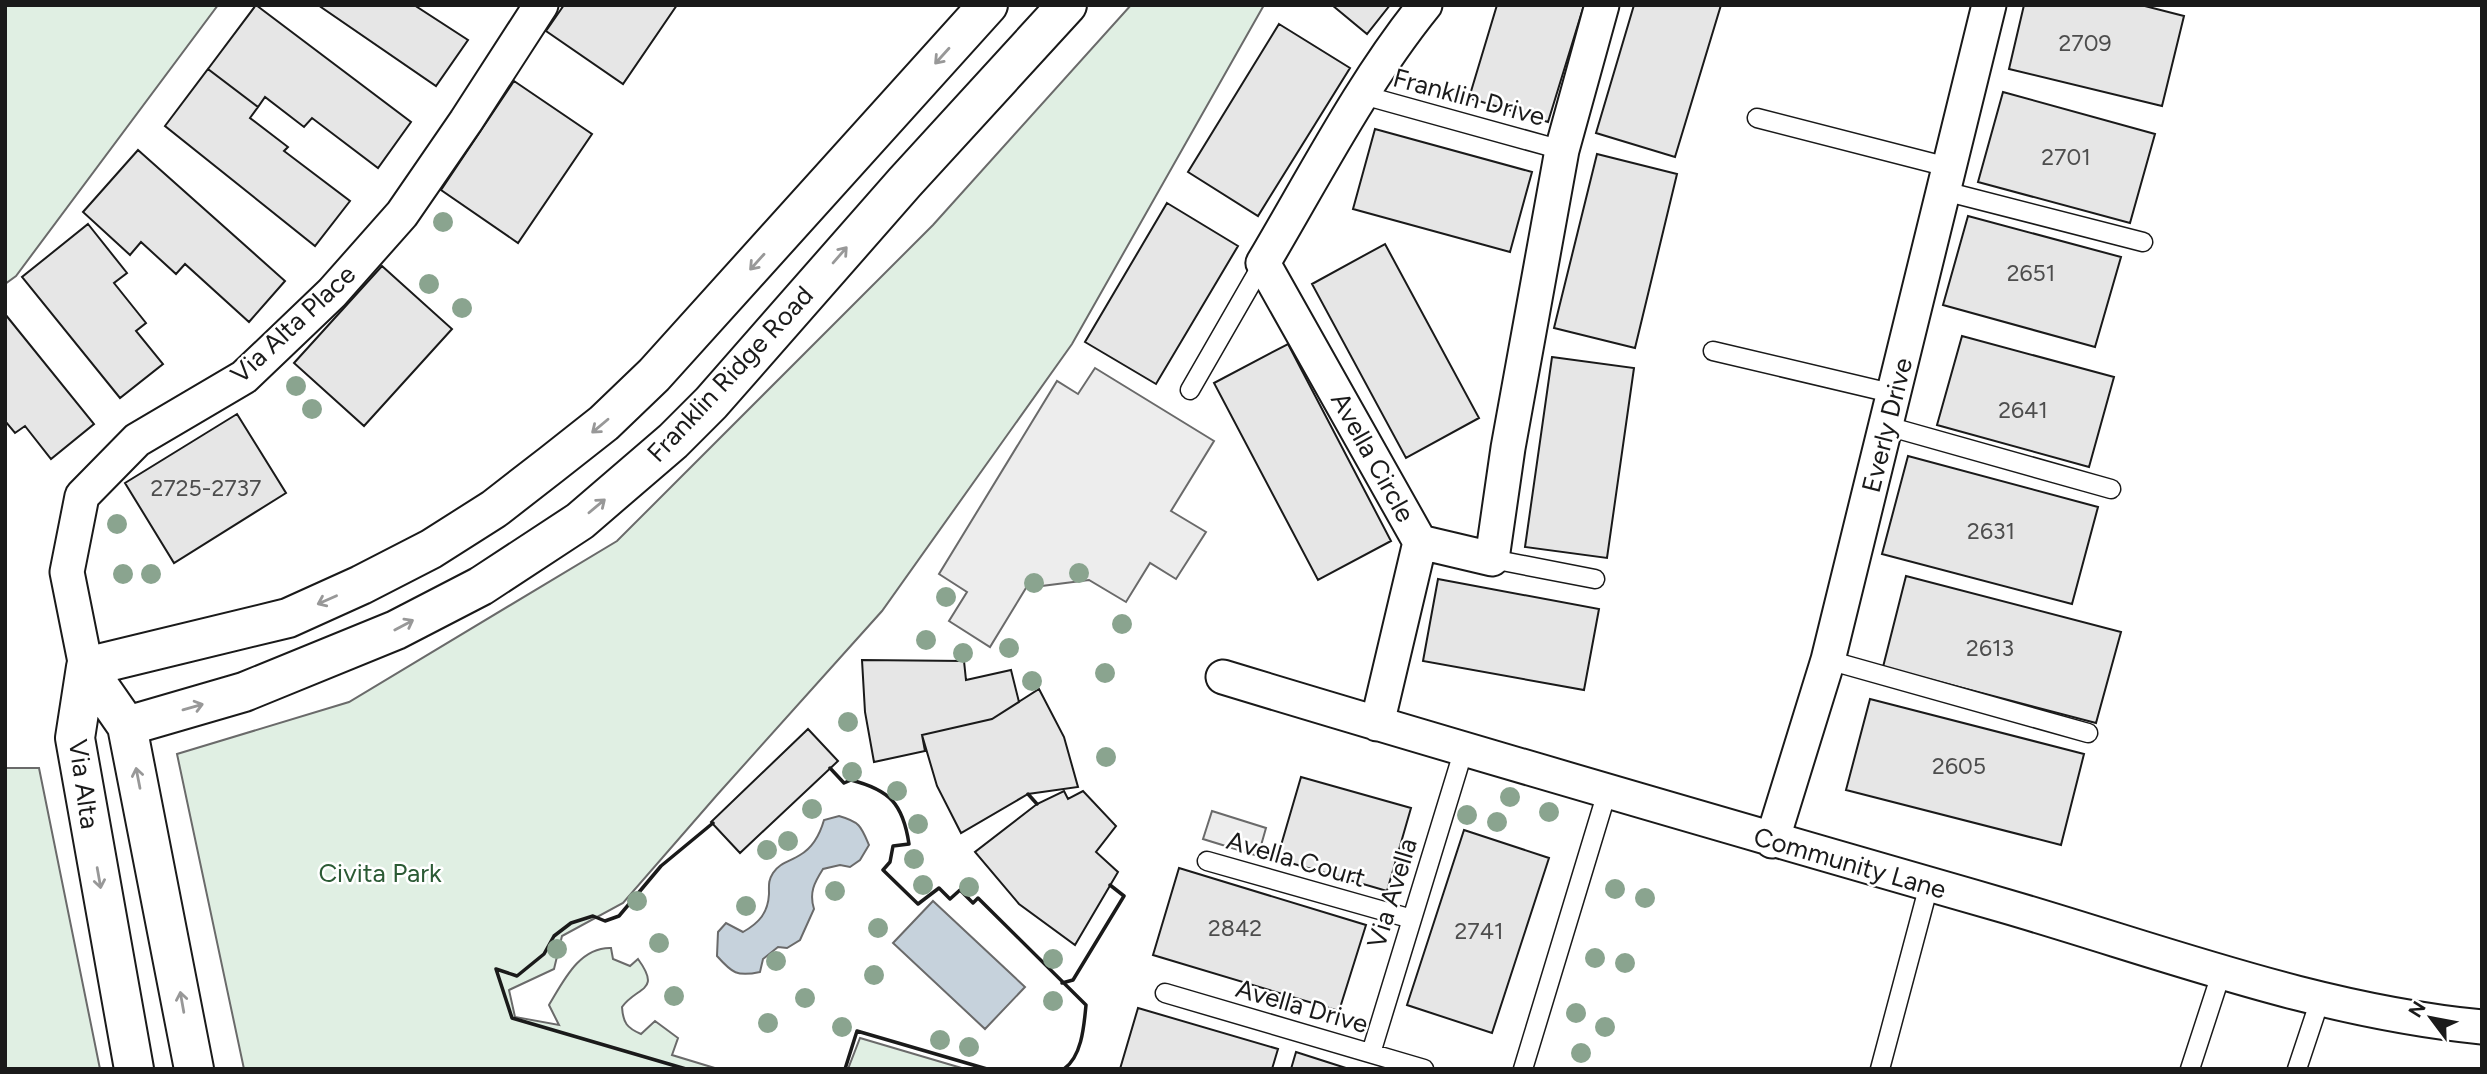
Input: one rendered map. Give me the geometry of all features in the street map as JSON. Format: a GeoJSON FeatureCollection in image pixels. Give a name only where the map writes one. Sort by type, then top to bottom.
{"type":"FeatureCollection","features":[{"type":"Feature","properties":{"kind":"street","name":"Via Alta Place"},"geometry":{"type":"LineString","coordinates":[[86,667],[67,572],[82,496],[137,440],[244,377],[332,293],[402,214],[541,5]]}},
{"type":"Feature","properties":{"kind":"street"},"geometry":{"type":"LineString","coordinates":[[86,667],[288,618],[360,586],[432,549],[494,509],[604,423],[654,374],[988,5]]}},
{"type":"Feature","properties":{"kind":"street","name":"Franklin Ridge Road"},"geometry":{"type":"LineString","coordinates":[[127,726],[244,692],[396,630],[481,586],[580,521],[673,441],[710,403],[905,182],[1067,5]]}},
{"type":"Feature","properties":{"kind":"street"},"geometry":{"type":"LineString","coordinates":[[1264,263],[1363,95],[1410,24],[1426,5]]}},
{"type":"Feature","properties":{"kind":"street"},"geometry":{"type":"LineString","coordinates":[[1493,559],[1511,434],[1562,150],[1602,5]]}},
{"type":"Feature","properties":{"kind":"street","name":"Everly Drive"},"geometry":{"type":"LineString","coordinates":[[1772,841],[1828,660],[1989,5]]}},
{"type":"Feature","properties":{"kind":"street","name":"Avella Circle"},"geometry":{"type":"LineString","coordinates":[[1264,263],[1420,542],[1493,559]]}},
{"type":"Feature","properties":{"kind":"street"},"geometry":{"type":"LineString","coordinates":[[1377,724],[1420,542]]}},
{"type":"Feature","properties":{"kind":"street","name":"Via Alta"},"geometry":{"type":"LineString","coordinates":[[86,667],[127,726],[194,1069]]}},
{"type":"Feature","properties":{"kind":"street","name":"Via Alta"},"geometry":{"type":"LineString","coordinates":[[86,667],[75,738],[134,1069]]}},
{"type":"Feature","properties":{"kind":"street","name":"Community Lane"},"geometry":{"type":"LineString","coordinates":[[1223,677],[1772,841],[2320,1000],[2482,1027]]}},
{"type":"Feature","properties":{"kind":"lane","name":"Franklin Drive"},"geometry":{"type":"LineString","coordinates":[[1363,95],[1562,150]]}},
{"type":"Feature","properties":{"kind":"lane"},"geometry":{"type":"LineString","coordinates":[[1757,118],[2143,242]]}},
{"type":"Feature","properties":{"kind":"lane"},"geometry":{"type":"LineString","coordinates":[[1189,390],[1264,263]]}},
{"type":"Feature","properties":{"kind":"lane"},"geometry":{"type":"LineString","coordinates":[[1713,351],[1891,410],[2111,489]]}},
{"type":"Feature","properties":{"kind":"lane"},"geometry":{"type":"LineString","coordinates":[[1493,559],[1595,579]]}},
{"type":"Feature","properties":{"kind":"lane"},"geometry":{"type":"LineString","coordinates":[[1828,660],[2088,733]]}},
{"type":"Feature","properties":{"kind":"lane","name":"Via Avella"},"geometry":{"type":"LineString","coordinates":[[1371,1053],[1464,749]]}},
{"type":"Feature","properties":{"kind":"lane"},"geometry":{"type":"LineString","coordinates":[[1523,1069],[1606,792]]}},
{"type":"Feature","properties":{"kind":"lane","name":"Avella Court"},"geometry":{"type":"LineString","coordinates":[[1207,861],[1412,919]]}},
{"type":"Feature","properties":{"kind":"lane"},"geometry":{"type":"LineString","coordinates":[[1886,1067],[1929,885]]}},
{"type":"Feature","properties":{"kind":"lane"},"geometry":{"type":"LineString","coordinates":[[2190,1069],[2222,971]]}},
{"type":"Feature","properties":{"kind":"lane","name":"Avella Drive"},"geometry":{"type":"LineString","coordinates":[[1165,993],[1424,1069]]}},
{"type":"Feature","properties":{"kind":"lane"},"geometry":{"type":"LineString","coordinates":[[2298,1069],[2320,1000]]}},
{"type":"Feature","properties":{"kind":"green space"},"geometry":{"type":"Polygon","coordinates":[[[5,5],[218,5],[16,276],[5,284],[5,5]]]}},
{"type":"Feature","properties":{"kind":"green space","name":"Civita Park"},"geometry":{"type":"Polygon","coordinates":[[[1131,5],[1264,5],[1072,344],[882,611],[623,903],[562,936],[554,969],[509,990],[515,1017],[559,1025],[549,1005],[566,977],[573,967],[590,953],[611,948],[613,959],[630,966],[638,959],[648,977],[645,987],[622,1007],[623,1017],[632,1030],[641,1034],[655,1021],[678,1038],[672,1055],[718,1069],[244,1069],[177,754],[349,702],[617,541],[933,225],[1131,5]]]}},
{"type":"Feature","properties":{"kind":"green space"},"geometry":{"type":"Polygon","coordinates":[[[5,768],[39,768],[100,1069],[5,1069],[5,768]]]}},
{"type":"Feature","properties":{"kind":"green space"},"geometry":{"type":"Polygon","coordinates":[[[860,1038],[965,1069],[848,1069],[860,1038]]]}},
{"type":"Feature","properties":{"kind":"shaded area"},"geometry":{"type":"Polygon","coordinates":[[[1095,368],[1214,441],[1171,511],[1206,532],[1176,579],[1150,563],[1126,602],[1089,580],[1026,588],[990,647],[949,621],[967,592],[939,574],[1057,381],[1078,394],[1095,368]]]}},
{"type":"Feature","properties":{"kind":"shaded area"},"geometry":{"type":"Polygon","coordinates":[[[1212,811],[1266,828],[1258,856],[1203,839],[1212,811]]]}},
{"type":"Feature","properties":{"kind":"shaded area"},"geometry":{"type":"Polygon","coordinates":[[[839,816],[856,823],[864,833],[869,845],[860,860],[850,867],[840,865],[823,869],[813,888],[814,909],[800,940],[787,948],[778,947],[763,959],[760,972],[740,974],[731,970],[717,956],[718,932],[726,923],[743,932],[754,925],[767,907],[771,876],[782,864],[800,855],[813,844],[824,820],[839,816]]]}},
{"type":"Feature","properties":{"kind":"shaded area"},"geometry":{"type":"Polygon","coordinates":[[[933,901],[1025,987],[985,1029],[893,943],[933,901]]]}},
{"type":"Feature","properties":{"kind":"building"},"geometry":{"type":"Polygon","coordinates":[[[256,5],[411,122],[378,168],[312,118],[304,127],[265,97],[258,107],[208,69],[256,5]]]}},
{"type":"Feature","properties":{"kind":"building"},"geometry":{"type":"Polygon","coordinates":[[[318,5],[414,5],[468,40],[436,86],[318,5]]]}},
{"type":"Feature","properties":{"kind":"building"},"geometry":{"type":"Polygon","coordinates":[[[564,5],[677,5],[623,84],[546,31],[564,5]]]}},
{"type":"Feature","properties":{"kind":"building"},"geometry":{"type":"Polygon","coordinates":[[[1332,5],[1390,5],[1367,34],[1332,5]]]}},
{"type":"Feature","properties":{"kind":"building"},"geometry":{"type":"Polygon","coordinates":[[[1497,5],[1584,5],[1548,122],[1469,98],[1497,5]]]}},
{"type":"Feature","properties":{"kind":"building"},"geometry":{"type":"Polygon","coordinates":[[[1634,5],[1721,5],[1675,157],[1596,133],[1634,5]]]}},
{"type":"Feature","properties":{"kind":"building"},"geometry":{"type":"Polygon","coordinates":[[[2024,5],[2141,5],[2184,16],[2162,106],[2009,69],[2024,5]]]}},
{"type":"Feature","properties":{"kind":"building"},"geometry":{"type":"Polygon","coordinates":[[[1279,24],[1350,68],[1258,216],[1188,172],[1279,24]]]}},
{"type":"Feature","properties":{"kind":"building"},"geometry":{"type":"Polygon","coordinates":[[[208,69],[258,107],[250,118],[288,147],[284,151],[350,201],[315,246],[165,126],[208,69]]]}},
{"type":"Feature","properties":{"kind":"building"},"geometry":{"type":"Polygon","coordinates":[[[514,81],[592,134],[518,243],[441,190],[514,81]]]}},
{"type":"Feature","properties":{"kind":"building"},"geometry":{"type":"Polygon","coordinates":[[[2003,92],[2155,134],[2130,223],[1978,182],[2003,92]]]}},
{"type":"Feature","properties":{"kind":"building"},"geometry":{"type":"Polygon","coordinates":[[[1375,129],[1532,172],[1510,252],[1353,209],[1375,129]]]}},
{"type":"Feature","properties":{"kind":"building"},"geometry":{"type":"Polygon","coordinates":[[[138,150],[285,281],[249,322],[185,264],[176,274],[141,242],[130,255],[83,212],[138,150]]]}},
{"type":"Feature","properties":{"kind":"building"},"geometry":{"type":"Polygon","coordinates":[[[1597,154],[1677,174],[1635,348],[1554,328],[1597,154]]]}},
{"type":"Feature","properties":{"kind":"building"},"geometry":{"type":"Polygon","coordinates":[[[1167,203],[1238,246],[1156,384],[1085,342],[1167,203]]]}},
{"type":"Feature","properties":{"kind":"building"},"geometry":{"type":"Polygon","coordinates":[[[1968,216],[2121,257],[2095,347],[1943,305],[1968,216]]]}},
{"type":"Feature","properties":{"kind":"building"},"geometry":{"type":"Polygon","coordinates":[[[88,224],[127,273],[114,283],[146,323],[136,331],[163,364],[120,398],[22,277],[88,224]]]}},
{"type":"Feature","properties":{"kind":"building"},"geometry":{"type":"Polygon","coordinates":[[[1385,244],[1479,418],[1406,458],[1312,284],[1385,244]]]}},
{"type":"Feature","properties":{"kind":"building"},"geometry":{"type":"Polygon","coordinates":[[[382,266],[452,329],[364,426],[294,363],[382,266]]]}},
{"type":"Feature","properties":{"kind":"building"},"geometry":{"type":"Polygon","coordinates":[[[5,314],[94,424],[51,459],[25,426],[15,433],[5,421],[5,314]]]}},
{"type":"Feature","properties":{"kind":"building"},"geometry":{"type":"Polygon","coordinates":[[[1962,336],[2114,377],[2089,467],[1937,425],[1962,336]]]}},
{"type":"Feature","properties":{"kind":"building"},"geometry":{"type":"Polygon","coordinates":[[[1288,344],[1391,541],[1318,580],[1214,383],[1288,344]]]}},
{"type":"Feature","properties":{"kind":"building"},"geometry":{"type":"Polygon","coordinates":[[[1552,357],[1634,368],[1607,558],[1525,547],[1552,357]]]}},
{"type":"Feature","properties":{"kind":"building"},"geometry":{"type":"Polygon","coordinates":[[[237,414],[286,493],[174,563],[125,483],[237,414]]]}},
{"type":"Feature","properties":{"kind":"building"},"geometry":{"type":"Polygon","coordinates":[[[1908,456],[2098,507],[2072,604],[1882,554],[1908,456]]]}},
{"type":"Feature","properties":{"kind":"building"},"geometry":{"type":"Polygon","coordinates":[[[1906,576],[2121,632],[2096,723],[1883,667],[1906,576]]]}},
{"type":"Feature","properties":{"kind":"building"},"geometry":{"type":"Polygon","coordinates":[[[1438,579],[1599,609],[1584,690],[1423,661],[1438,579]]]}},
{"type":"Feature","properties":{"kind":"building"},"geometry":{"type":"Polygon","coordinates":[[[862,660],[964,661],[966,680],[1011,670],[1019,702],[992,719],[922,735],[925,751],[874,762],[865,712],[862,660]]]}},
{"type":"Feature","properties":{"kind":"building"},"geometry":{"type":"Polygon","coordinates":[[[1039,689],[1064,737],[1078,787],[1028,794],[961,833],[937,786],[922,735],[992,719],[1039,689]]]}},
{"type":"Feature","properties":{"kind":"building"},"geometry":{"type":"Polygon","coordinates":[[[1870,699],[2084,754],[2061,845],[1846,790],[1870,699]]]}},
{"type":"Feature","properties":{"kind":"building"},"geometry":{"type":"Polygon","coordinates":[[[808,729],[838,761],[740,853],[711,822],[808,729]]]}},
{"type":"Feature","properties":{"kind":"building"},"geometry":{"type":"Polygon","coordinates":[[[1301,777],[1411,808],[1387,891],[1277,859],[1301,777]]]}},
{"type":"Feature","properties":{"kind":"building"},"geometry":{"type":"Polygon","coordinates":[[[1064,791],[1068,799],[1083,791],[1116,826],[1096,852],[1118,872],[1075,945],[1019,904],[975,852],[1037,804],[1064,791]]]}},
{"type":"Feature","properties":{"kind":"building"},"geometry":{"type":"Polygon","coordinates":[[[1464,830],[1549,858],[1492,1033],[1407,1005],[1464,830]]]}},
{"type":"Feature","properties":{"kind":"building"},"geometry":{"type":"Polygon","coordinates":[[[1179,868],[1366,925],[1339,1011],[1153,955],[1179,868]]]}},
{"type":"Feature","properties":{"kind":"building"},"geometry":{"type":"Polygon","coordinates":[[[1138,1008],[1278,1049],[1272,1069],[1120,1069],[1138,1008]]]}},
{"type":"Feature","properties":{"kind":"building"},"geometry":{"type":"Polygon","coordinates":[[[1296,1052],[1349,1069],[1291,1069],[1296,1052]]]}},
{"type":"Feature","properties":{"kind":"wall"},"geometry":{"type":"LineString","coordinates":[[830,768],[844,783],[851,780],[885,794],[898,809],[909,844],[893,846],[890,862],[883,870],[918,904],[939,888],[950,899],[960,890],[973,903],[978,898],[1086,1005],[1078,1049],[1064,1069]]}},
{"type":"Feature","properties":{"kind":"wall"},"geometry":{"type":"LineString","coordinates":[[1028,794],[1037,804]]}},
{"type":"Feature","properties":{"kind":"wall"},"geometry":{"type":"LineString","coordinates":[[686,1069],[512,1018],[496,969],[517,976],[544,954],[554,936],[571,923],[593,916],[605,921],[619,916],[661,866],[713,823]]}},
{"type":"Feature","properties":{"kind":"wall"},"geometry":{"type":"LineString","coordinates":[[1062,983],[1073,980],[1124,896],[1110,885]]}},
{"type":"Feature","properties":{"kind":"wall"},"geometry":{"type":"LineString","coordinates":[[845,1069],[857,1031],[987,1069]]}}]}
